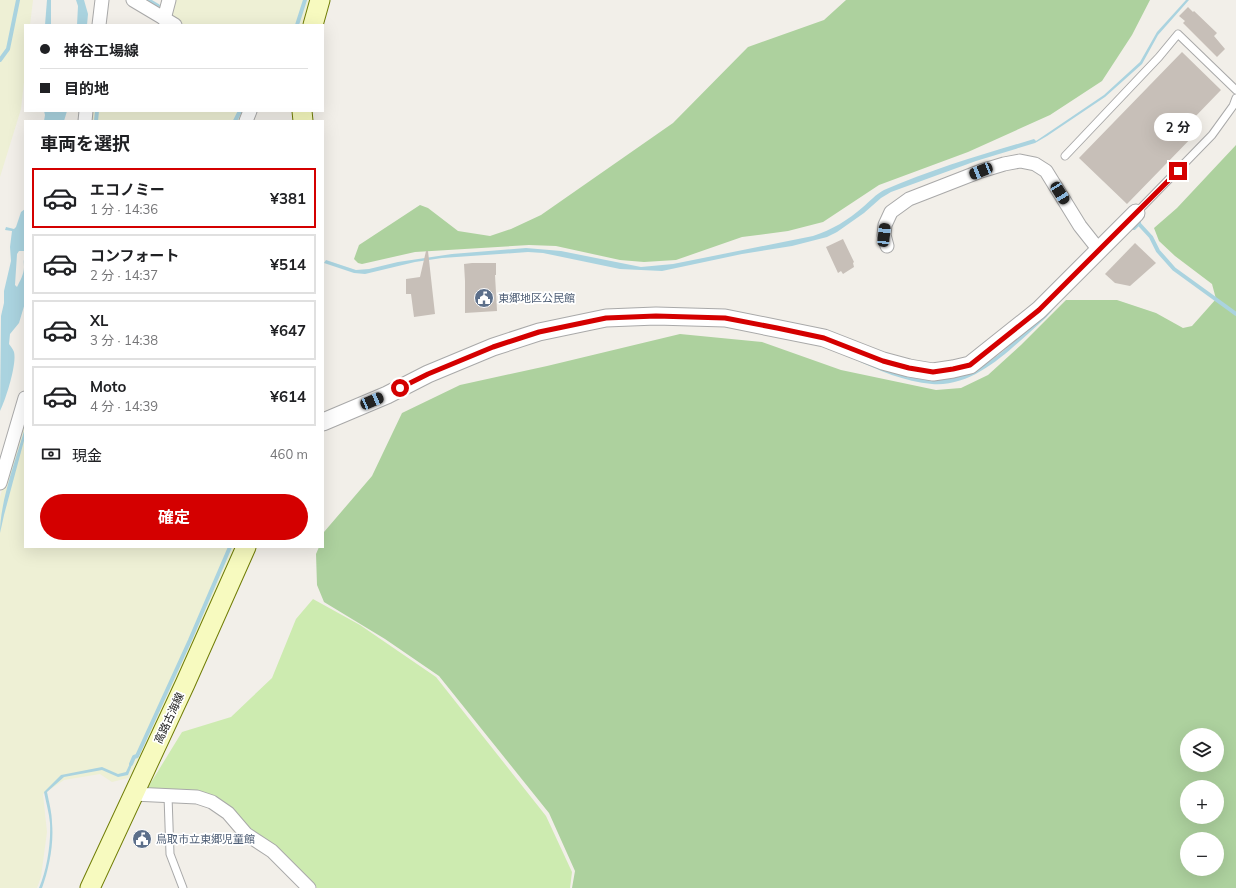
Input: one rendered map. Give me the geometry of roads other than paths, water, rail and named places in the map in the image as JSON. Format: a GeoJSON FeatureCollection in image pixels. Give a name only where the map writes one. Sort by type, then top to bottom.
{"type":"FeatureCollection","features":[{"type":"Feature","properties":{"kind":"main road"},"geometry":{"type":"LineString","coordinates":[[313,24],[320,0]]}},
{"type":"Feature","properties":{"kind":"main road","name":"高路古海線"},"geometry":{"type":"LineString","coordinates":[[90,888],[188,677],[246,548]]}},
{"type":"Feature","properties":{"kind":"street"},"geometry":{"type":"LineString","coordinates":[[99,24],[102,0]]}},
{"type":"Feature","properties":{"kind":"street"},"geometry":{"type":"LineString","coordinates":[[133,0],[170,22]]}},
{"type":"Feature","properties":{"kind":"street"},"geometry":{"type":"LineString","coordinates":[[169,0],[170,22]]}},
{"type":"Feature","properties":{"kind":"street"},"geometry":{"type":"LineString","coordinates":[[886,246],[884,235],[885,225],[891,212],[909,199],[981,171],[1020,161],[1035,164],[1046,171],[1080,226],[1099,250]]}},
{"type":"Feature","properties":{"kind":"street"},"geometry":{"type":"LineString","coordinates":[[324,422],[387,395],[428,374],[493,347],[539,332],[606,318],[656,316],[725,318],[824,338],[883,361],[909,368],[933,372],[970,365],[1039,310],[1136,213]]}},
{"type":"Feature","properties":{"kind":"street"},"geometry":{"type":"LineString","coordinates":[[0,483],[24,401]]}},
{"type":"Feature","properties":{"kind":"street"},"geometry":{"type":"LineString","coordinates":[[133,794],[197,797],[212,802],[228,813],[246,834],[272,851],[309,888]]}},
{"type":"Feature","properties":{"kind":"lane"},"geometry":{"type":"LineString","coordinates":[[1065,156],[1158,58],[1178,34],[1236,90]]}},
{"type":"Feature","properties":{"kind":"lane"},"geometry":{"type":"LineString","coordinates":[[1136,213],[1212,135],[1233,106],[1236,98]]}},
{"type":"Feature","properties":{"kind":"lane"},"geometry":{"type":"LineString","coordinates":[[168,796],[170,854],[183,888]]}},
{"type":"Feature","properties":{"kind":"water"},"geometry":{"type":"Polygon","coordinates":[[[47,0],[51,0],[51,24],[45,24],[47,0]]]}},
{"type":"Feature","properties":{"kind":"water"},"geometry":{"type":"Polygon","coordinates":[[[76,0],[84,0],[88,14],[87,24],[77,24],[78,6],[76,0]]]}},
{"type":"Feature","properties":{"kind":"water"},"geometry":{"type":"Polygon","coordinates":[[[1186,0],[1189,0],[1158,35],[1142,64],[1105,97],[1047,136],[1035,143],[976,161],[891,192],[837,232],[827,237],[792,246],[742,254],[662,271],[620,269],[543,253],[528,252],[442,258],[415,262],[365,274],[354,273],[324,263],[326,260],[356,270],[452,254],[526,248],[561,251],[641,267],[673,264],[813,236],[827,231],[846,220],[884,190],[958,162],[1034,139],[1036,141],[1104,95],[1140,62],[1157,32],[1186,0]]]}},
{"type":"Feature","properties":{"kind":"water"},"geometry":{"type":"Polygon","coordinates":[[[44,112],[67,112],[64,120],[44,120],[44,112]]]}},
{"type":"Feature","properties":{"kind":"water"},"geometry":{"type":"Polygon","coordinates":[[[24,210],[24,251],[19,251],[17,254],[15,285],[17,287],[24,270],[24,306],[19,323],[10,334],[9,344],[14,352],[14,365],[8,390],[0,411],[1,316],[4,303],[4,291],[11,261],[10,247],[12,231],[5,230],[6,227],[14,229],[16,227],[21,212],[24,210]]]}},
{"type":"Feature","properties":{"kind":"water"},"geometry":{"type":"Polygon","coordinates":[[[1065,292],[1067,294],[1052,311],[1008,352],[985,369],[960,381],[946,384],[932,384],[912,381],[882,371],[854,359],[854,356],[933,380],[960,376],[969,373],[995,358],[1065,292]]]}},
{"type":"Feature","properties":{"kind":"water"},"geometry":{"type":"Polygon","coordinates":[[[24,431],[24,441],[0,533],[3,507],[13,466],[24,431]]]}},
{"type":"Feature","properties":{"kind":"water"},"geometry":{"type":"Polygon","coordinates":[[[132,759],[134,760],[128,775],[118,777],[102,770],[64,777],[47,792],[52,815],[52,839],[47,873],[42,888],[39,888],[46,865],[50,839],[50,819],[44,792],[61,775],[102,767],[118,774],[126,772],[132,759]]]}},
{"type":"Feature","properties":{"kind":"waterway"},"geometry":{"type":"LineString","coordinates":[[0,60],[8,49],[18,0]]}},
{"type":"Feature","properties":{"kind":"waterway"},"geometry":{"type":"LineString","coordinates":[[148,0],[158,6]]}},
{"type":"Feature","properties":{"kind":"waterway"},"geometry":{"type":"LineString","coordinates":[[297,24],[305,0]]}},
{"type":"Feature","properties":{"kind":"waterway"},"geometry":{"type":"LineString","coordinates":[[96,120],[97,112]]}},
{"type":"Feature","properties":{"kind":"waterway"},"geometry":{"type":"LineString","coordinates":[[236,120],[240,112]]}},
{"type":"Feature","properties":{"kind":"waterway"},"geometry":{"type":"LineString","coordinates":[[1134,228],[1139,223]]}},
{"type":"Feature","properties":{"kind":"waterway"},"geometry":{"type":"LineString","coordinates":[[1139,224],[1151,237],[1158,251],[1174,269],[1236,314]]}},
{"type":"Feature","properties":{"kind":"waterway"},"geometry":{"type":"LineString","coordinates":[[131,764],[134,757],[137,756],[190,640],[230,548]]}},
{"type":"Feature","properties":{"kind":"place","name":"東郷地区公民館"},"geometry":{"type":"Point","coordinates":[484,298]}},
{"type":"Feature","properties":{"kind":"place","name":"鳥取市立東郷児童館"},"geometry":{"type":"Point","coordinates":[142,839]}}]}
